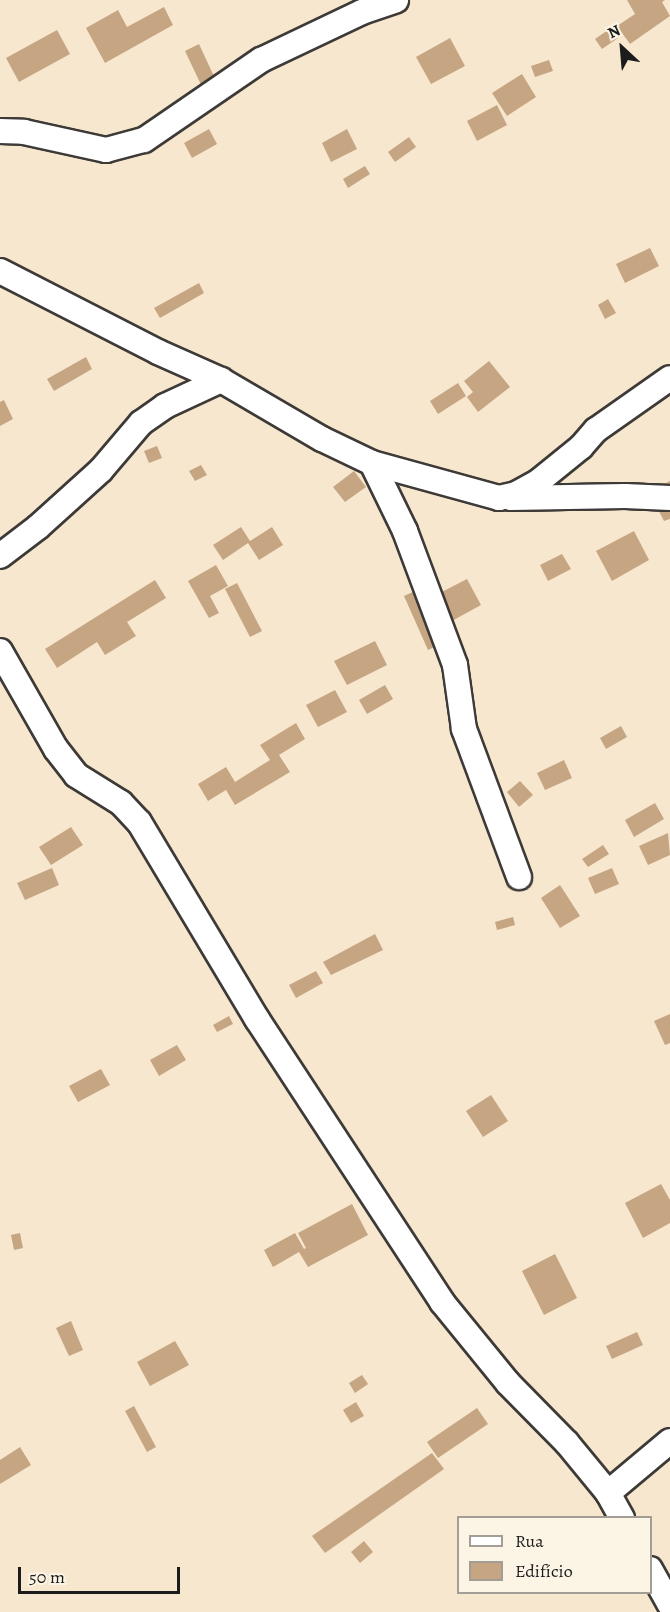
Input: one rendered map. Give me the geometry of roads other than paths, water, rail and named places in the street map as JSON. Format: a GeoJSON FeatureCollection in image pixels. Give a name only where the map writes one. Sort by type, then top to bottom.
{"type":"FeatureCollection","features":[{"type":"Feature","properties":{"kind":"street"},"geometry":{"type":"LineString","coordinates":[[0,131],[24,132],[106,150],[144,140],[261,60],[362,12],[396,0]]}},
{"type":"Feature","properties":{"kind":"street"},"geometry":{"type":"LineString","coordinates":[[0,271],[158,352],[221,380],[322,439],[372,463],[499,498],[625,496],[670,498]]}},
{"type":"Feature","properties":{"kind":"street"},"geometry":{"type":"LineString","coordinates":[[499,498],[516,494],[539,481],[581,447],[596,430],[670,378]]}},
{"type":"Feature","properties":{"kind":"street"},"geometry":{"type":"LineString","coordinates":[[0,556],[38,527],[100,470],[141,423],[165,406],[221,380]]}},
{"type":"Feature","properties":{"kind":"street"},"geometry":{"type":"LineString","coordinates":[[372,463],[405,531],[455,665],[464,729],[488,801],[519,877]]}},
{"type":"Feature","properties":{"kind":"street"},"geometry":{"type":"LineString","coordinates":[[0,651],[56,749],[76,775],[121,802],[139,822],[257,1019],[442,1302],[508,1383],[567,1443],[608,1493],[621,1516]]}},
{"type":"Feature","properties":{"kind":"street"},"geometry":{"type":"LineString","coordinates":[[608,1493],[670,1441]]}},
{"type":"Feature","properties":{"kind":"street"},"geometry":{"type":"LineString","coordinates":[[652,1571],[670,1605]]}}]}
